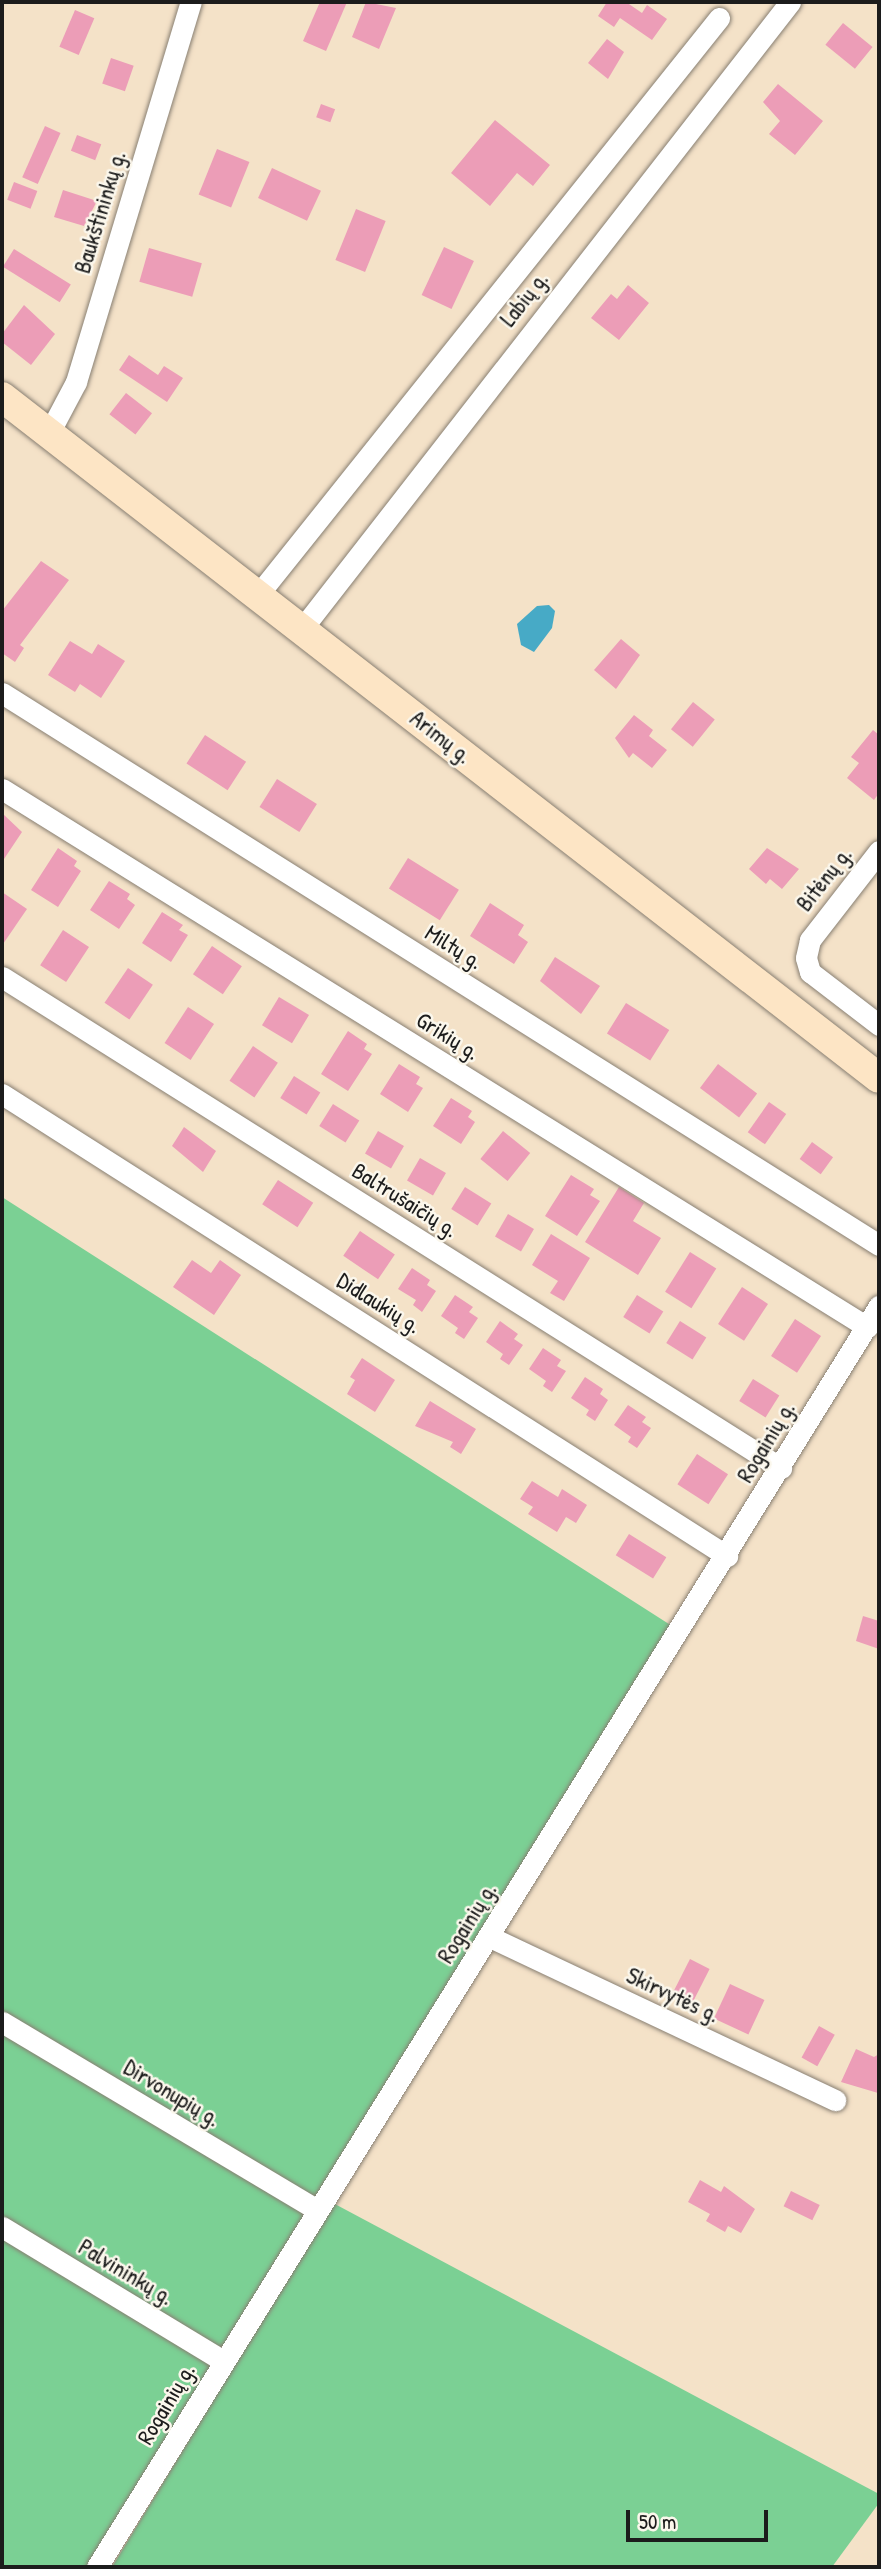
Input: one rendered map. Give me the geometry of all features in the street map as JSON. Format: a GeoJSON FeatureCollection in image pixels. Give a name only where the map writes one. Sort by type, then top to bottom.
{"type":"FeatureCollection","features":[{"type":"Feature","properties":{"kind":"main road","name":"Arimų g."},"geometry":{"type":"LineString","coordinates":[[2,397],[879,1078]]}},
{"type":"Feature","properties":{"kind":"street","name":"Baukštininkų g."},"geometry":{"type":"LineString","coordinates":[[49,433],[76,382],[191,2]]}},
{"type":"Feature","properties":{"kind":"street","name":"Labių g."},"geometry":{"type":"LineString","coordinates":[[301,630],[790,2]]}},
{"type":"Feature","properties":{"kind":"street"},"geometry":{"type":"LineString","coordinates":[[257,596],[719,18]]}},
{"type":"Feature","properties":{"kind":"street","name":"Miltų g."},"geometry":{"type":"LineString","coordinates":[[2,693],[879,1245]]}},
{"type":"Feature","properties":{"kind":"street","name":"Grikių g."},"geometry":{"type":"LineString","coordinates":[[2,789],[867,1327]]}},
{"type":"Feature","properties":{"kind":"street","name":"Bitėnų g."},"geometry":{"type":"LineString","coordinates":[[879,851],[810,940],[806,958],[810,972],[879,1025]]}},
{"type":"Feature","properties":{"kind":"street","name":"Baltrušaičių g."},"geometry":{"type":"LineString","coordinates":[[2,977],[781,1468]]}},
{"type":"Feature","properties":{"kind":"street","name":"Didlaukių g."},"geometry":{"type":"LineString","coordinates":[[2,1094],[727,1556]]}},
{"type":"Feature","properties":{"kind":"street","name":"Rogainių g."},"geometry":{"type":"LineString","coordinates":[[97,2567],[316,2208],[490,1937],[879,1306]]}},
{"type":"Feature","properties":{"kind":"street","name":"Skirvytės g."},"geometry":{"type":"LineString","coordinates":[[490,1937],[835,2100]]}},
{"type":"Feature","properties":{"kind":"street","name":"Dirvonupių g."},"geometry":{"type":"LineString","coordinates":[[2,2022],[316,2208]]}},
{"type":"Feature","properties":{"kind":"street","name":"Palvininkų g."},"geometry":{"type":"LineString","coordinates":[[2,2227],[223,2361]]}},
{"type":"Feature","properties":{"kind":"green space"},"geometry":{"type":"Polygon","coordinates":[[[2,1197],[672,1626],[90,2567],[2,2567],[2,1197]]]}},
{"type":"Feature","properties":{"kind":"green space"},"geometry":{"type":"Polygon","coordinates":[[[333,2203],[879,2494],[879,2503],[832,2567],[112,2567],[333,2203]]]}},
{"type":"Feature","properties":{"kind":"water"},"geometry":{"type":"Polygon","coordinates":[[[549,605],[555,611],[552,628],[534,652],[521,645],[517,624],[537,606],[549,605]]]}},
{"type":"Feature","properties":{"kind":"building"},"geometry":{"type":"Polygon","coordinates":[[[320,2],[347,2],[326,51],[303,41],[320,2]]]}},
{"type":"Feature","properties":{"kind":"building"},"geometry":{"type":"Polygon","coordinates":[[[366,2],[396,8],[379,49],[352,37],[366,2]]]}},
{"type":"Feature","properties":{"kind":"building"},"geometry":{"type":"Polygon","coordinates":[[[607,2],[626,2],[642,13],[647,5],[667,19],[652,40],[620,18],[614,27],[598,16],[607,2]]]}},
{"type":"Feature","properties":{"kind":"building"},"geometry":{"type":"Polygon","coordinates":[[[75,10],[94,18],[79,55],[59,47],[75,10]]]}},
{"type":"Feature","properties":{"kind":"building"},"geometry":{"type":"Polygon","coordinates":[[[843,23],[873,47],[855,69],[825,45],[843,23]]]}},
{"type":"Feature","properties":{"kind":"building"},"geometry":{"type":"Polygon","coordinates":[[[607,39],[624,52],[608,79],[588,63],[607,39]]]}},
{"type":"Feature","properties":{"kind":"building"},"geometry":{"type":"Polygon","coordinates":[[[111,58],[134,66],[125,91],[102,84],[111,58]]]}},
{"type":"Feature","properties":{"kind":"building"},"geometry":{"type":"Polygon","coordinates":[[[778,84],[823,121],[795,155],[769,134],[780,121],[763,102],[778,84]]]}},
{"type":"Feature","properties":{"kind":"building"},"geometry":{"type":"Polygon","coordinates":[[[321,104],[335,109],[330,122],[316,117],[321,104]]]}},
{"type":"Feature","properties":{"kind":"building"},"geometry":{"type":"Polygon","coordinates":[[[495,120],[550,165],[533,186],[517,173],[490,206],[451,173],[495,120]]]}},
{"type":"Feature","properties":{"kind":"building"},"geometry":{"type":"Polygon","coordinates":[[[45,126],[61,133],[38,184],[22,177],[45,126]]]}},
{"type":"Feature","properties":{"kind":"building"},"geometry":{"type":"Polygon","coordinates":[[[77,135],[101,144],[95,160],[71,151],[77,135]]]}},
{"type":"Feature","properties":{"kind":"building"},"geometry":{"type":"Polygon","coordinates":[[[217,149],[249,162],[231,208],[199,194],[217,149]]]}},
{"type":"Feature","properties":{"kind":"building"},"geometry":{"type":"Polygon","coordinates":[[[272,168],[321,191],[307,221],[258,198],[272,168]]]}},
{"type":"Feature","properties":{"kind":"building"},"geometry":{"type":"Polygon","coordinates":[[[14,182],[37,191],[31,209],[7,200],[14,182]]]}},
{"type":"Feature","properties":{"kind":"building"},"geometry":{"type":"Polygon","coordinates":[[[63,190],[97,201],[84,226],[54,217],[63,190]]]}},
{"type":"Feature","properties":{"kind":"building"},"geometry":{"type":"Polygon","coordinates":[[[356,209],[386,221],[365,272],[335,260],[356,209]]]}},
{"type":"Feature","properties":{"kind":"building"},"geometry":{"type":"Polygon","coordinates":[[[444,247],[474,261],[452,309],[422,295],[444,247]]]}},
{"type":"Feature","properties":{"kind":"building"},"geometry":{"type":"Polygon","coordinates":[[[149,248],[202,263],[192,297],[139,282],[149,248]]]}},
{"type":"Feature","properties":{"kind":"building"},"geometry":{"type":"Polygon","coordinates":[[[14,249],[71,285],[60,302],[3,267],[14,249]]]}},
{"type":"Feature","properties":{"kind":"building"},"geometry":{"type":"Polygon","coordinates":[[[628,285],[649,303],[619,340],[591,318],[611,294],[617,299],[628,285]]]}},
{"type":"Feature","properties":{"kind":"building"},"geometry":{"type":"Polygon","coordinates":[[[24,305],[55,334],[31,365],[2,342],[2,334],[24,305]]]}},
{"type":"Feature","properties":{"kind":"building"},"geometry":{"type":"Polygon","coordinates":[[[129,355],[158,375],[164,366],[183,378],[167,402],[119,370],[129,355]]]}},
{"type":"Feature","properties":{"kind":"building"},"geometry":{"type":"Polygon","coordinates":[[[126,393],[152,413],[135,435],[109,414],[126,393]]]}},
{"type":"Feature","properties":{"kind":"building"},"geometry":{"type":"Polygon","coordinates":[[[41,561],[69,580],[20,645],[24,648],[15,662],[2,653],[2,611],[41,561]]]}},
{"type":"Feature","properties":{"kind":"building"},"geometry":{"type":"Polygon","coordinates":[[[621,639],[640,655],[616,689],[594,670],[621,639]]]}},
{"type":"Feature","properties":{"kind":"building"},"geometry":{"type":"Polygon","coordinates":[[[70,641],[92,654],[98,644],[125,661],[101,698],[80,684],[75,692],[48,675],[70,641]]]}},
{"type":"Feature","properties":{"kind":"building"},"geometry":{"type":"Polygon","coordinates":[[[693,702],[715,720],[693,747],[671,729],[693,702]]]}},
{"type":"Feature","properties":{"kind":"building"},"geometry":{"type":"Polygon","coordinates":[[[634,715],[653,730],[649,736],[667,750],[652,768],[633,753],[629,758],[615,738],[634,715]]]}},
{"type":"Feature","properties":{"kind":"building"},"geometry":{"type":"Polygon","coordinates":[[[873,730],[879,735],[879,793],[874,800],[847,778],[859,763],[851,757],[873,730]]]}},
{"type":"Feature","properties":{"kind":"building"},"geometry":{"type":"Polygon","coordinates":[[[205,735],[246,762],[228,790],[186,764],[205,735]]]}},
{"type":"Feature","properties":{"kind":"building"},"geometry":{"type":"Polygon","coordinates":[[[277,779],[317,804],[299,832],[260,807],[277,779]]]}},
{"type":"Feature","properties":{"kind":"building"},"geometry":{"type":"Polygon","coordinates":[[[2,813],[22,832],[2,862],[2,813]]]}},
{"type":"Feature","properties":{"kind":"building"},"geometry":{"type":"Polygon","coordinates":[[[58,848],[77,861],[74,866],[81,871],[58,907],[31,890],[58,848]]]}},
{"type":"Feature","properties":{"kind":"building"},"geometry":{"type":"Polygon","coordinates":[[[767,848],[799,869],[782,889],[770,879],[766,884],[749,869],[767,848]]]}},
{"type":"Feature","properties":{"kind":"building"},"geometry":{"type":"Polygon","coordinates":[[[408,858],[459,890],[440,920],[389,889],[408,858]]]}},
{"type":"Feature","properties":{"kind":"building"},"geometry":{"type":"Polygon","coordinates":[[[109,881],[130,894],[127,899],[135,905],[119,929],[90,910],[109,881]]]}},
{"type":"Feature","properties":{"kind":"building"},"geometry":{"type":"Polygon","coordinates":[[[2,892],[27,909],[3,944],[2,942],[2,892]]]}},
{"type":"Feature","properties":{"kind":"building"},"geometry":{"type":"Polygon","coordinates":[[[490,903],[524,925],[518,935],[528,942],[514,964],[470,936],[490,903]]]}},
{"type":"Feature","properties":{"kind":"building"},"geometry":{"type":"Polygon","coordinates":[[[162,912],[183,925],[179,930],[188,935],[171,962],[142,943],[162,912]]]}},
{"type":"Feature","properties":{"kind":"building"},"geometry":{"type":"Polygon","coordinates":[[[63,930],[89,947],[66,982],[40,965],[63,930]]]}},
{"type":"Feature","properties":{"kind":"building"},"geometry":{"type":"Polygon","coordinates":[[[212,946],[242,966],[223,994],[193,974],[212,946]]]}},
{"type":"Feature","properties":{"kind":"building"},"geometry":{"type":"Polygon","coordinates":[[[555,957],[600,986],[581,1014],[540,981],[555,957]]]}},
{"type":"Feature","properties":{"kind":"building"},"geometry":{"type":"Polygon","coordinates":[[[128,968],[153,985],[129,1020],[105,1003],[128,968]]]}},
{"type":"Feature","properties":{"kind":"building"},"geometry":{"type":"Polygon","coordinates":[[[279,997],[309,1015],[292,1043],[262,1025],[279,997]]]}},
{"type":"Feature","properties":{"kind":"building"},"geometry":{"type":"Polygon","coordinates":[[[626,1003],[669,1030],[650,1061],[607,1034],[626,1003]]]}},
{"type":"Feature","properties":{"kind":"building"},"geometry":{"type":"Polygon","coordinates":[[[188,1007],[214,1024],[191,1060],[165,1043],[188,1007]]]}},
{"type":"Feature","properties":{"kind":"building"},"geometry":{"type":"Polygon","coordinates":[[[348,1031],[367,1044],[364,1049],[372,1054],[348,1091],[321,1074],[348,1031]]]}},
{"type":"Feature","properties":{"kind":"building"},"geometry":{"type":"Polygon","coordinates":[[[253,1046],[278,1063],[254,1098],[230,1081],[253,1046]]]}},
{"type":"Feature","properties":{"kind":"building"},"geometry":{"type":"Polygon","coordinates":[[[399,1064],[420,1077],[416,1084],[423,1088],[408,1112],[380,1094],[399,1064]]]}},
{"type":"Feature","properties":{"kind":"building"},"geometry":{"type":"Polygon","coordinates":[[[718,1064],[757,1093],[739,1117],[700,1088],[718,1064]]]}},
{"type":"Feature","properties":{"kind":"building"},"geometry":{"type":"Polygon","coordinates":[[[294,1076],[320,1092],[307,1114],[280,1098],[294,1076]]]}},
{"type":"Feature","properties":{"kind":"building"},"geometry":{"type":"Polygon","coordinates":[[[451,1098],[472,1111],[468,1117],[475,1122],[461,1144],[433,1126],[451,1098]]]}},
{"type":"Feature","properties":{"kind":"building"},"geometry":{"type":"Polygon","coordinates":[[[769,1102],[786,1114],[765,1144],[748,1132],[769,1102]]]}},
{"type":"Feature","properties":{"kind":"building"},"geometry":{"type":"Polygon","coordinates":[[[333,1104],[359,1120],[346,1142],[319,1126],[333,1104]]]}},
{"type":"Feature","properties":{"kind":"building"},"geometry":{"type":"Polygon","coordinates":[[[184,1127],[216,1151],[203,1172],[172,1146],[184,1127]]]}},
{"type":"Feature","properties":{"kind":"building"},"geometry":{"type":"Polygon","coordinates":[[[378,1131],[404,1146],[391,1169],[365,1154],[378,1131]]]}},
{"type":"Feature","properties":{"kind":"building"},"geometry":{"type":"Polygon","coordinates":[[[503,1131],[530,1153],[508,1181],[480,1159],[503,1131]]]}},
{"type":"Feature","properties":{"kind":"building"},"geometry":{"type":"Polygon","coordinates":[[[812,1142],[833,1157],[821,1174],[800,1159],[812,1142]]]}},
{"type":"Feature","properties":{"kind":"building"},"geometry":{"type":"Polygon","coordinates":[[[420,1158],[446,1173],[433,1196],[407,1181],[420,1158]]]}},
{"type":"Feature","properties":{"kind":"building"},"geometry":{"type":"Polygon","coordinates":[[[571,1175],[594,1189],[590,1195],[600,1201],[577,1236],[545,1216],[571,1175]]]}},
{"type":"Feature","properties":{"kind":"building"},"geometry":{"type":"Polygon","coordinates":[[[278,1180],[313,1203],[297,1227],[262,1204],[278,1180]]]}},
{"type":"Feature","properties":{"kind":"building"},"geometry":{"type":"Polygon","coordinates":[[[465,1187],[491,1203],[478,1225],[451,1209],[465,1187]]]}},
{"type":"Feature","properties":{"kind":"building"},"geometry":{"type":"Polygon","coordinates":[[[619,1187],[644,1203],[633,1221],[661,1238],[638,1275],[585,1242],[619,1187]]]}},
{"type":"Feature","properties":{"kind":"building"},"geometry":{"type":"Polygon","coordinates":[[[508,1214],[534,1229],[521,1252],[495,1237],[508,1214]]]}},
{"type":"Feature","properties":{"kind":"building"},"geometry":{"type":"Polygon","coordinates":[[[360,1231],[395,1254],[378,1279],[343,1256],[360,1231]]]}},
{"type":"Feature","properties":{"kind":"building"},"geometry":{"type":"Polygon","coordinates":[[[551,1234],[590,1258],[564,1301],[550,1293],[558,1281],[532,1265],[551,1234]]]}},
{"type":"Feature","properties":{"kind":"building"},"geometry":{"type":"Polygon","coordinates":[[[690,1252],[716,1268],[691,1308],[665,1292],[690,1252]]]}},
{"type":"Feature","properties":{"kind":"building"},"geometry":{"type":"Polygon","coordinates":[[[192,1260],[211,1273],[220,1260],[241,1275],[214,1315],[173,1287],[192,1260]]]}},
{"type":"Feature","properties":{"kind":"building"},"geometry":{"type":"Polygon","coordinates":[[[412,1268],[430,1280],[427,1285],[436,1291],[422,1312],[413,1305],[416,1300],[398,1289],[412,1268]]]}},
{"type":"Feature","properties":{"kind":"building"},"geometry":{"type":"Polygon","coordinates":[[[742,1287],[768,1304],[744,1341],[718,1324],[742,1287]]]}},
{"type":"Feature","properties":{"kind":"building"},"geometry":{"type":"Polygon","coordinates":[[[455,1295],[473,1307],[469,1312],[478,1318],[464,1339],[455,1333],[458,1328],[441,1316],[455,1295]]]}},
{"type":"Feature","properties":{"kind":"building"},"geometry":{"type":"Polygon","coordinates":[[[637,1295],[663,1311],[650,1333],[623,1317],[637,1295]]]}},
{"type":"Feature","properties":{"kind":"building"},"geometry":{"type":"Polygon","coordinates":[[[795,1319],[821,1336],[797,1373],[771,1356],[795,1319]]]}},
{"type":"Feature","properties":{"kind":"building"},"geometry":{"type":"Polygon","coordinates":[[[500,1321],[518,1334],[514,1339],[523,1345],[509,1365],[500,1359],[503,1354],[486,1342],[500,1321]]]}},
{"type":"Feature","properties":{"kind":"building"},"geometry":{"type":"Polygon","coordinates":[[[680,1321],[706,1337],[693,1359],[666,1343],[680,1321]]]}},
{"type":"Feature","properties":{"kind":"building"},"geometry":{"type":"Polygon","coordinates":[[[543,1348],[561,1360],[557,1366],[566,1371],[552,1392],[543,1386],[546,1381],[529,1369],[543,1348]]]}},
{"type":"Feature","properties":{"kind":"building"},"geometry":{"type":"Polygon","coordinates":[[[362,1358],[395,1380],[375,1412],[347,1394],[355,1380],[350,1377],[362,1358]]]}},
{"type":"Feature","properties":{"kind":"building"},"geometry":{"type":"Polygon","coordinates":[[[585,1377],[603,1389],[600,1394],[608,1400],[595,1421],[586,1415],[589,1410],[571,1398],[585,1377]]]}},
{"type":"Feature","properties":{"kind":"building"},"geometry":{"type":"Polygon","coordinates":[[[753,1379],[779,1395],[766,1417],[739,1401],[753,1379]]]}},
{"type":"Feature","properties":{"kind":"building"},"geometry":{"type":"Polygon","coordinates":[[[430,1401],[476,1429],[461,1454],[450,1447],[453,1442],[415,1426],[430,1401]]]}},
{"type":"Feature","properties":{"kind":"building"},"geometry":{"type":"Polygon","coordinates":[[[628,1405],[646,1417],[642,1422],[651,1428],[637,1448],[628,1442],[631,1437],[614,1425],[628,1405]]]}},
{"type":"Feature","properties":{"kind":"building"},"geometry":{"type":"Polygon","coordinates":[[[697,1454],[728,1474],[708,1504],[677,1484],[697,1454]]]}},
{"type":"Feature","properties":{"kind":"building"},"geometry":{"type":"Polygon","coordinates":[[[532,1481],[558,1497],[562,1489],[587,1505],[576,1523],[566,1517],[557,1532],[528,1514],[533,1507],[520,1499],[532,1481]]]}},
{"type":"Feature","properties":{"kind":"building"},"geometry":{"type":"Polygon","coordinates":[[[629,1534],[666,1557],[653,1579],[616,1555],[629,1534]]]}},
{"type":"Feature","properties":{"kind":"building"},"geometry":{"type":"Polygon","coordinates":[[[863,1616],[879,1621],[879,1649],[856,1641],[863,1616]]]}},
{"type":"Feature","properties":{"kind":"building"},"geometry":{"type":"Polygon","coordinates":[[[690,1959],[710,1969],[691,2005],[672,1995],[690,1959]]]}},
{"type":"Feature","properties":{"kind":"building"},"geometry":{"type":"Polygon","coordinates":[[[730,1984],[764,2000],[748,2034],[714,2018],[730,1984]]]}},
{"type":"Feature","properties":{"kind":"building"},"geometry":{"type":"Polygon","coordinates":[[[819,2026],[835,2035],[817,2066],[802,2057],[819,2026]]]}},
{"type":"Feature","properties":{"kind":"building"},"geometry":{"type":"Polygon","coordinates":[[[856,2049],[874,2057],[879,2054],[878,2093],[841,2082],[856,2049]]]}},
{"type":"Feature","properties":{"kind":"building"},"geometry":{"type":"Polygon","coordinates":[[[700,2180],[721,2192],[724,2186],[755,2209],[741,2233],[728,2226],[725,2232],[706,2221],[710,2214],[688,2202],[700,2180]]]}},
{"type":"Feature","properties":{"kind":"building"},"geometry":{"type":"Polygon","coordinates":[[[791,2191],[820,2205],[812,2220],[784,2206],[791,2191]]]}}]}
